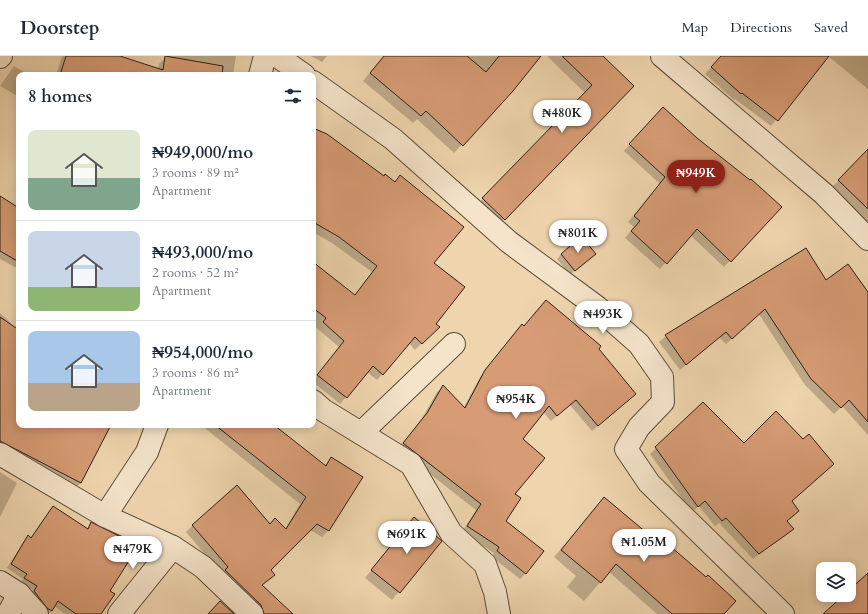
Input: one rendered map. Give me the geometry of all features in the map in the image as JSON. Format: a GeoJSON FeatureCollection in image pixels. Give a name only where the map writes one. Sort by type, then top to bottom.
{"type":"FeatureCollection","features":[{"type":"Feature","properties":{"kind":"street"},"geometry":{"type":"LineString","coordinates":[[261,72],[265,56]]}},
{"type":"Feature","properties":{"kind":"street"},"geometry":{"type":"LineString","coordinates":[[277,56],[300,72]]}},
{"type":"Feature","properties":{"kind":"street"},"geometry":{"type":"LineString","coordinates":[[662,56],[824,194],[868,239]]}},
{"type":"Feature","properties":{"kind":"street"},"geometry":{"type":"LineString","coordinates":[[316,84],[393,139],[509,242],[597,307],[639,344],[662,378],[663,402],[639,426],[626,449],[649,483],[783,614]]}},
{"type":"Feature","properties":{"kind":"street"},"geometry":{"type":"LineString","coordinates":[[361,433],[454,344]]}},
{"type":"Feature","properties":{"kind":"street"},"geometry":{"type":"LineString","coordinates":[[316,404],[323,410],[411,464],[451,532],[485,564],[495,592],[499,614]]}},
{"type":"Feature","properties":{"kind":"street"},"geometry":{"type":"LineString","coordinates":[[105,516],[147,452],[156,428]]}},
{"type":"Feature","properties":{"kind":"street"},"geometry":{"type":"LineString","coordinates":[[0,454],[105,516],[173,548],[203,567],[252,614]]}},
{"type":"Feature","properties":{"kind":"street"},"geometry":{"type":"LineString","coordinates":[[119,614],[173,548]]}},
{"type":"Feature","properties":{"kind":"street"},"geometry":{"type":"LineString","coordinates":[[0,582],[19,594],[36,614]]}},
{"type":"Feature","properties":{"kind":"street"},"geometry":{"type":"LineString","coordinates":[[8,614],[19,594]]}},
{"type":"Feature","properties":{"kind":"building"},"geometry":{"type":"Polygon","coordinates":[[[66,56],[120,56],[163,70],[165,56],[223,66],[222,72],[61,72],[66,56]]]}},
{"type":"Feature","properties":{"kind":"building"},"geometry":{"type":"Polygon","coordinates":[[[384,56],[467,56],[486,72],[499,56],[541,56],[513,91],[463,146],[426,111],[421,116],[370,73],[384,56]]]}},
{"type":"Feature","properties":{"kind":"building"},"geometry":{"type":"Polygon","coordinates":[[[562,56],[603,56],[634,86],[505,220],[482,198],[592,85],[562,56]]]}},
{"type":"Feature","properties":{"kind":"building"},"geometry":{"type":"Polygon","coordinates":[[[721,56],[829,56],[778,121],[742,93],[741,94],[711,67],[721,56]]]}},
{"type":"Feature","properties":{"kind":"building"},"geometry":{"type":"Polygon","coordinates":[[[663,107],[697,138],[750,180],[751,179],[782,207],[731,262],[697,229],[667,264],[631,231],[640,221],[634,216],[665,177],[629,144],[663,107]]]}},
{"type":"Feature","properties":{"kind":"building"},"geometry":{"type":"Polygon","coordinates":[[[316,129],[327,134],[384,176],[385,174],[395,182],[400,175],[464,227],[434,263],[465,287],[436,324],[440,327],[422,344],[415,337],[383,375],[373,366],[347,398],[317,375],[344,341],[323,322],[326,318],[316,310],[316,264],[355,295],[377,266],[339,237],[316,224],[316,129]]]}},
{"type":"Feature","properties":{"kind":"building"},"geometry":{"type":"Polygon","coordinates":[[[868,149],[868,209],[838,180],[868,149]]]}},
{"type":"Feature","properties":{"kind":"building"},"geometry":{"type":"Polygon","coordinates":[[[0,196],[16,206],[16,260],[0,251],[0,196]]]}},
{"type":"Feature","properties":{"kind":"building"},"geometry":{"type":"Polygon","coordinates":[[[581,236],[596,254],[575,271],[561,254],[581,236]]]}},
{"type":"Feature","properties":{"kind":"building"},"geometry":{"type":"Polygon","coordinates":[[[806,248],[826,280],[848,264],[868,292],[868,422],[849,400],[841,408],[811,379],[765,309],[732,339],[726,332],[686,365],[665,335],[806,248]]]}},
{"type":"Feature","properties":{"kind":"building"},"geometry":{"type":"Polygon","coordinates":[[[546,300],[601,346],[599,349],[636,394],[598,426],[576,400],[557,416],[549,406],[523,439],[545,458],[515,494],[521,498],[506,521],[544,551],[526,574],[497,551],[499,547],[467,526],[481,504],[403,443],[427,413],[443,385],[465,408],[485,370],[522,324],[524,326],[546,300]]]}},
{"type":"Feature","properties":{"kind":"building"},"geometry":{"type":"Polygon","coordinates":[[[0,317],[16,328],[16,428],[109,428],[81,483],[0,441],[0,317]]]}},
{"type":"Feature","properties":{"kind":"building"},"geometry":{"type":"Polygon","coordinates":[[[703,402],[744,443],[776,411],[803,439],[809,434],[834,464],[792,501],[799,511],[787,521],[794,529],[759,554],[726,518],[722,521],[705,501],[698,507],[655,447],[703,402]]]}},
{"type":"Feature","properties":{"kind":"building"},"geometry":{"type":"Polygon","coordinates":[[[219,428],[278,428],[326,466],[331,457],[363,477],[329,531],[317,524],[271,570],[275,575],[262,585],[293,614],[264,614],[261,605],[225,570],[228,567],[192,525],[237,485],[270,524],[275,518],[286,529],[306,497],[219,428]]]}},
{"type":"Feature","properties":{"kind":"building"},"geometry":{"type":"Polygon","coordinates":[[[604,497],[660,544],[663,540],[706,577],[708,575],[736,601],[724,614],[672,614],[616,564],[601,583],[561,550],[604,497]]]}},
{"type":"Feature","properties":{"kind":"building"},"geometry":{"type":"Polygon","coordinates":[[[53,506],[88,529],[91,522],[123,538],[118,547],[132,556],[110,591],[115,594],[101,614],[76,614],[58,601],[52,611],[47,608],[34,591],[37,586],[24,578],[27,574],[11,564],[28,535],[31,538],[53,506]]]}},
{"type":"Feature","properties":{"kind":"building"},"geometry":{"type":"Polygon","coordinates":[[[414,517],[442,541],[400,593],[371,570],[414,517]]]}},
{"type":"Feature","properties":{"kind":"building"},"geometry":{"type":"Polygon","coordinates":[[[868,573],[868,614],[823,614],[836,602],[856,602],[856,584],[868,573]]]}},
{"type":"Feature","properties":{"kind":"building"},"geometry":{"type":"Polygon","coordinates":[[[220,601],[234,614],[208,614],[220,601]]]}}]}
